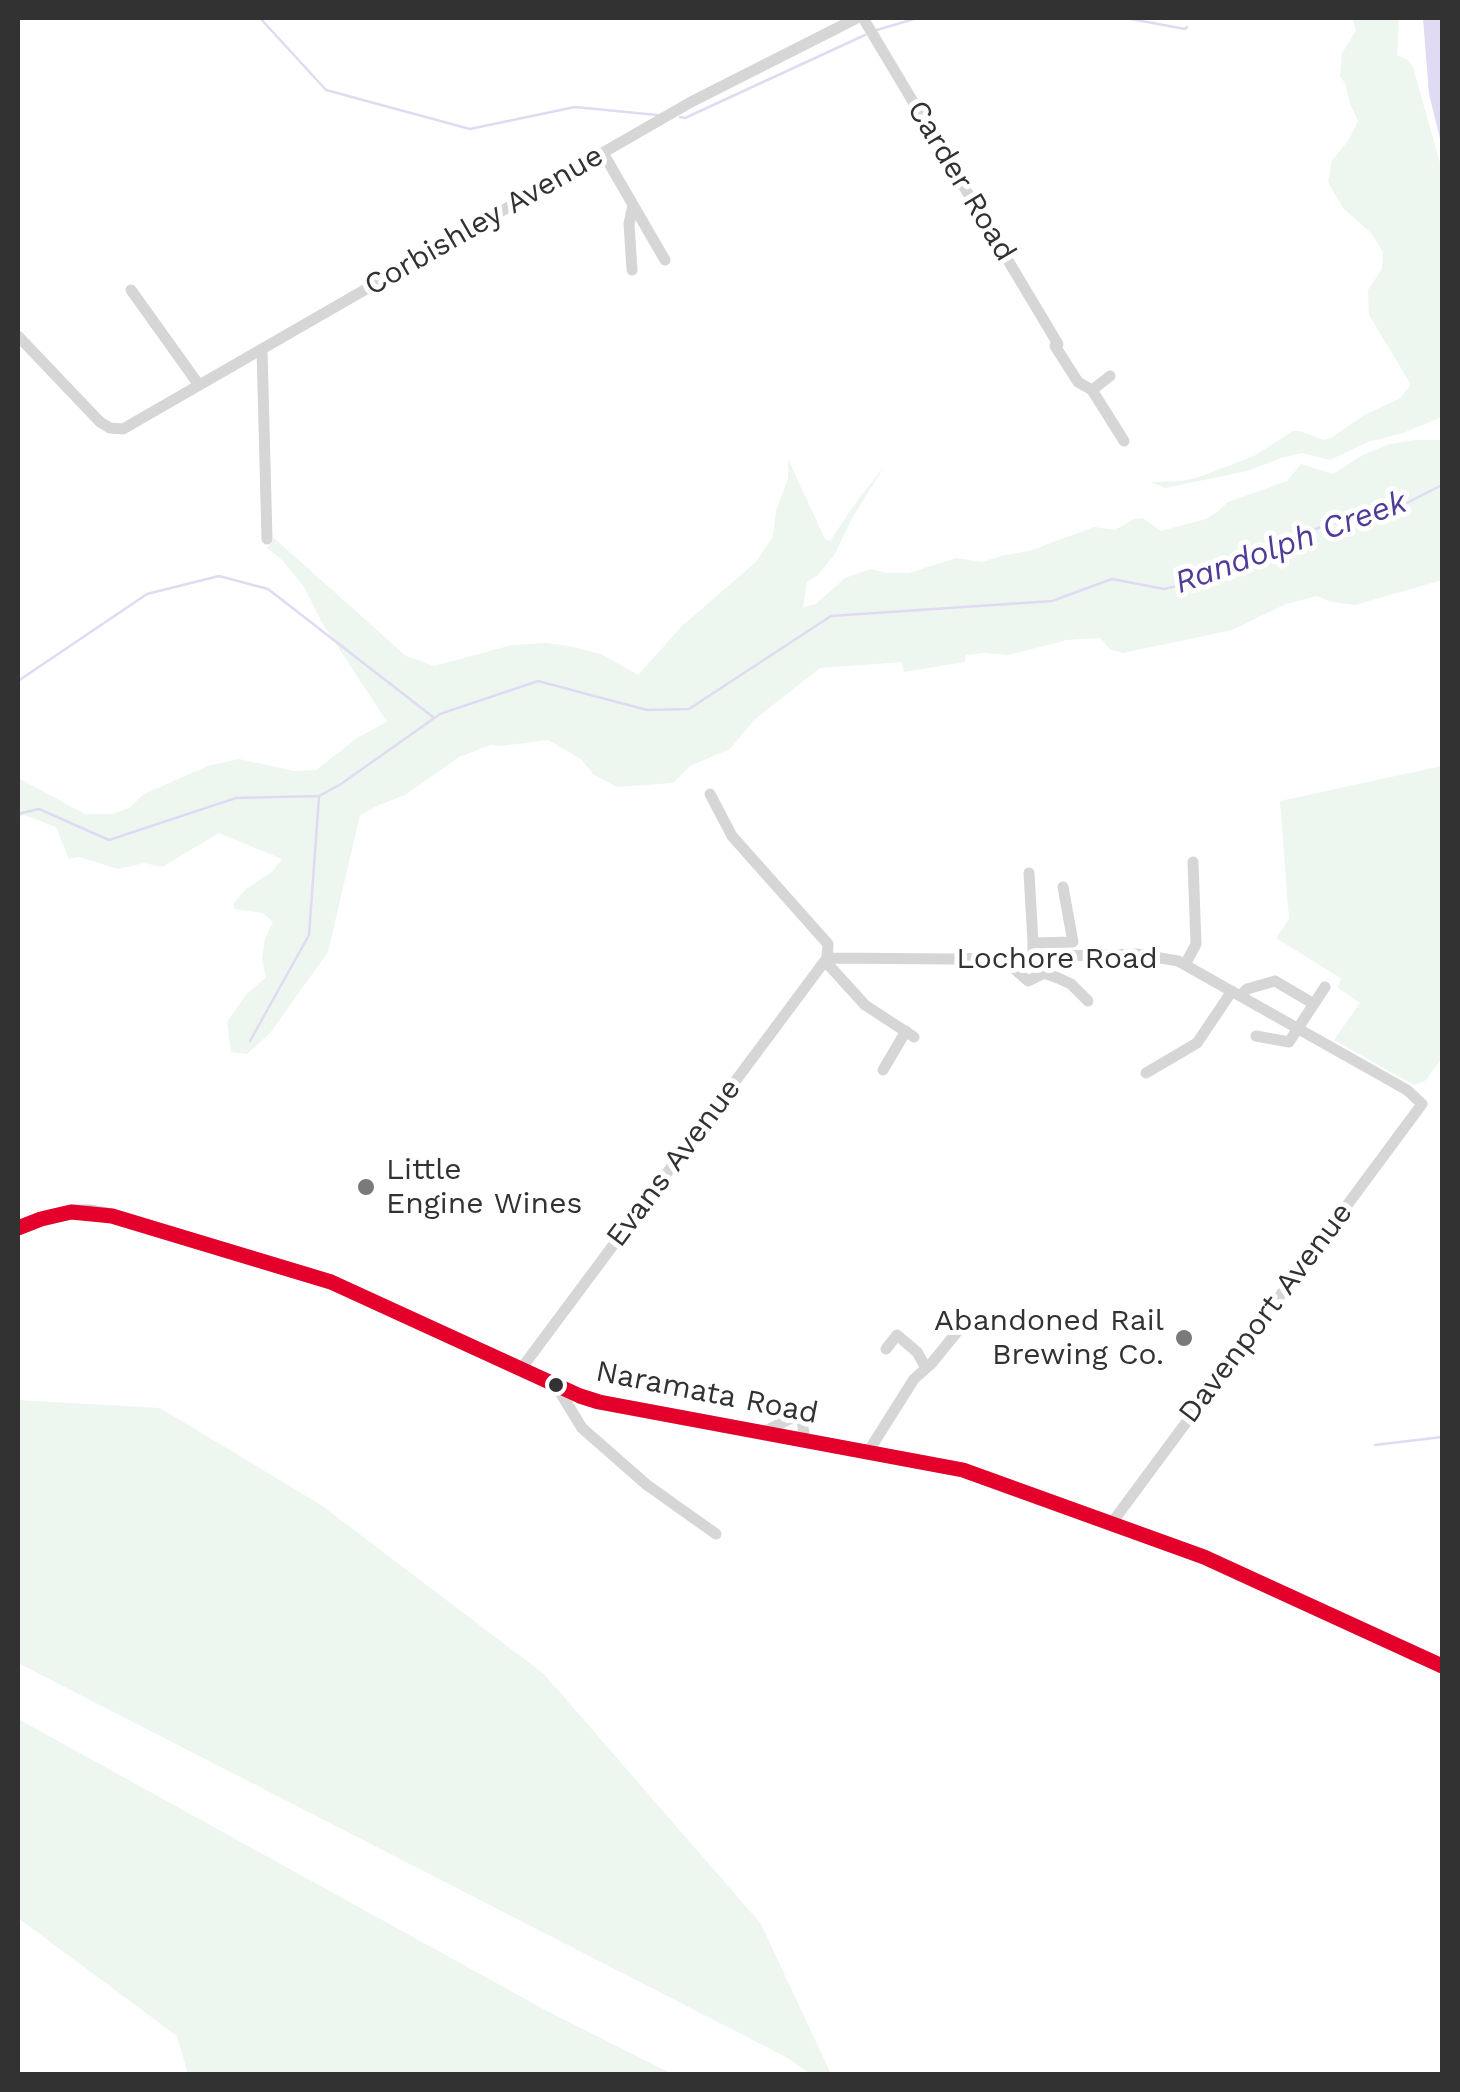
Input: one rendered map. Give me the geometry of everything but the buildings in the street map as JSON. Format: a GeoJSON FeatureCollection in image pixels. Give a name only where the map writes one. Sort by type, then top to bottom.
{"type":"FeatureCollection","features":[{"type":"Feature","properties":{"kind":"main road","name":"Naramata Road"},"geometry":{"type":"LineString","coordinates":[[18,1228],[72,1212],[112,1216],[320,1278],[580,1396],[610,1405],[963,1470],[1204,1557],[1442,1666]]}},
{"type":"Feature","properties":{"kind":"street","name":"Corbishley Avenue"},"geometry":{"type":"LineString","coordinates":[[18,336],[100,422],[115,430],[132,425],[691,102],[860,18]]}},
{"type":"Feature","properties":{"kind":"street","name":"Carder Road"},"geometry":{"type":"LineString","coordinates":[[860,18],[1078,382],[1092,390],[1124,441]]}},
{"type":"Feature","properties":{"kind":"street"},"geometry":{"type":"LineString","coordinates":[[603,152],[665,260]]}},
{"type":"Feature","properties":{"kind":"street"},"geometry":{"type":"LineString","coordinates":[[632,270],[629,224],[633,205]]}},
{"type":"Feature","properties":{"kind":"street"},"geometry":{"type":"LineString","coordinates":[[131,290],[199,386]]}},
{"type":"Feature","properties":{"kind":"street"},"geometry":{"type":"LineString","coordinates":[[262,349],[267,539]]}},
{"type":"Feature","properties":{"kind":"street"},"geometry":{"type":"LineString","coordinates":[[1092,390],[1110,376]]}},
{"type":"Feature","properties":{"kind":"street"},"geometry":{"type":"LineString","coordinates":[[710,794],[732,836],[828,944],[826,959],[865,1005],[910,1034],[882,1070]]}},
{"type":"Feature","properties":{"kind":"street"},"geometry":{"type":"LineString","coordinates":[[1185,965],[1196,944],[1193,862]]}},
{"type":"Feature","properties":{"kind":"street"},"geometry":{"type":"LineString","coordinates":[[1030,874],[1034,957]]}},
{"type":"Feature","properties":{"kind":"street"},"geometry":{"type":"LineString","coordinates":[[1034,943],[1073,942],[1062,887]]}},
{"type":"Feature","properties":{"kind":"street","name":"Lochore Road"},"geometry":{"type":"LineString","coordinates":[[826,959],[1136,954],[1178,961],[1408,1090],[1422,1104]]}},
{"type":"Feature","properties":{"kind":"street"},"geometry":{"type":"LineString","coordinates":[[1002,958],[1028,982],[1044,973],[1071,984],[1088,1002]]}},
{"type":"Feature","properties":{"kind":"street","name":"Evans Avenue"},"geometry":{"type":"LineString","coordinates":[[522,1368],[826,959]]}},
{"type":"Feature","properties":{"kind":"street"},"geometry":{"type":"LineString","coordinates":[[1146,1073],[1197,1043],[1236,993],[1274,982],[1314,1004]]}},
{"type":"Feature","properties":{"kind":"street"},"geometry":{"type":"LineString","coordinates":[[1256,1036],[1289,1042],[1324,986]]}},
{"type":"Feature","properties":{"kind":"street","name":"Davenport Avenue"},"geometry":{"type":"LineString","coordinates":[[1111,1524],[1422,1104]]}},
{"type":"Feature","properties":{"kind":"street"},"geometry":{"type":"LineString","coordinates":[[868,1452],[906,1391],[957,1332]]}},
{"type":"Feature","properties":{"kind":"street"},"geometry":{"type":"LineString","coordinates":[[886,1349],[897,1335],[918,1352],[926,1368]]}},
{"type":"Feature","properties":{"kind":"street"},"geometry":{"type":"LineString","coordinates":[[555,1384],[582,1428],[647,1485],[716,1534]]}},
{"type":"Feature","properties":{"kind":"street"},"geometry":{"type":"LineString","coordinates":[[762,1433],[801,1413],[805,1440]]}},
{"type":"Feature","properties":{"kind":"shaded area"},"geometry":{"type":"Polygon","coordinates":[[[1352,18],[1399,18],[1397,55],[1413,67],[1442,170],[1442,417],[1368,442],[1330,460],[1302,453],[1247,471],[1165,488],[1151,482],[1199,477],[1254,456],[1293,431],[1323,440],[1331,438],[1364,415],[1399,399],[1408,389],[1410,383],[1369,315],[1368,290],[1382,269],[1383,252],[1371,233],[1343,208],[1328,182],[1332,160],[1358,121],[1340,76],[1342,53],[1356,31],[1352,18]]]}},
{"type":"Feature","properties":{"kind":"shaded area"},"geometry":{"type":"Polygon","coordinates":[[[1423,18],[1442,18],[1442,147],[1429,94],[1423,18]]]}},
{"type":"Feature","properties":{"kind":"shaded area"},"geometry":{"type":"Polygon","coordinates":[[[1442,440],[1442,580],[1355,605],[1317,596],[1286,604],[1232,630],[1123,653],[1111,650],[1100,638],[1067,640],[1008,655],[966,655],[965,662],[904,672],[902,662],[820,668],[754,720],[730,749],[690,766],[673,783],[617,787],[548,740],[491,745],[459,757],[405,795],[360,815],[328,952],[270,1033],[247,1054],[231,1052],[227,1022],[246,995],[266,977],[262,959],[273,922],[263,913],[234,909],[234,903],[282,859],[219,833],[162,867],[144,863],[118,869],[79,857],[69,859],[56,827],[24,815],[18,818],[20,779],[85,814],[112,814],[129,808],[144,794],[208,766],[239,759],[294,771],[316,770],[357,738],[387,722],[321,621],[304,587],[267,548],[274,538],[406,656],[434,666],[512,645],[546,643],[601,654],[638,675],[682,626],[756,562],[773,536],[776,511],[788,478],[788,459],[825,539],[830,541],[884,467],[835,554],[807,582],[803,607],[816,604],[845,578],[870,569],[909,573],[956,558],[982,562],[1029,551],[1094,527],[1115,530],[1134,519],[1143,518],[1161,531],[1206,519],[1228,502],[1287,481],[1301,464],[1333,474],[1363,455],[1390,444],[1442,440]]]}},
{"type":"Feature","properties":{"kind":"shaded area"},"geometry":{"type":"Polygon","coordinates":[[[1442,766],[1442,1058],[1425,1081],[1414,1085],[1334,1040],[1360,1003],[1337,987],[1342,979],[1276,938],[1289,919],[1280,801],[1442,766]]]}},
{"type":"Feature","properties":{"kind":"shaded area"},"geometry":{"type":"Polygon","coordinates":[[[18,1400],[160,1408],[321,1505],[544,1674],[761,1924],[831,2074],[810,2074],[788,2058],[18,1663],[18,1400]]]}},
{"type":"Feature","properties":{"kind":"shaded area"},"geometry":{"type":"Polygon","coordinates":[[[18,1719],[547,2011],[672,2074],[188,2074],[177,2036],[18,1918],[18,1719]]]}},
{"type":"Feature","properties":{"kind":"waterway"},"geometry":{"type":"LineString","coordinates":[[260,18],[326,90],[470,129],[575,107],[657,115]]}},
{"type":"Feature","properties":{"kind":"waterway"},"geometry":{"type":"LineString","coordinates":[[877,30],[917,18]]}},
{"type":"Feature","properties":{"kind":"waterway"},"geometry":{"type":"LineString","coordinates":[[1126,18],[1187,27]]}},
{"type":"Feature","properties":{"kind":"waterway"},"geometry":{"type":"LineString","coordinates":[[680,117],[865,35]]}},
{"type":"Feature","properties":{"kind":"waterway","name":"Randolph Creek"},"geometry":{"type":"LineString","coordinates":[[18,814],[39,809],[109,840],[236,798],[319,796],[440,714],[538,681],[647,710],[689,709],[831,616],[1052,601],[1112,579],[1164,589],[1207,579],[1329,523],[1379,517],[1442,485]]}},
{"type":"Feature","properties":{"kind":"waterway"},"geometry":{"type":"LineString","coordinates":[[18,681],[147,594],[219,576],[268,589],[433,717]]}},
{"type":"Feature","properties":{"kind":"waterway"},"geometry":{"type":"LineString","coordinates":[[250,1041],[309,935],[319,797]]}},
{"type":"Feature","properties":{"kind":"waterway"},"geometry":{"type":"LineString","coordinates":[[1375,1445],[1442,1437]]}},
{"type":"Feature","properties":{"kind":"transit line"},"geometry":{"type":"LineString","coordinates":[[18,1228],[71,1212],[112,1216],[331,1282],[599,1402],[963,1470],[1204,1557],[1442,1666]]}},
{"type":"Feature","properties":{"kind":"place","name":"Little Engine Wines"},"geometry":{"type":"Point","coordinates":[366,1187]}},
{"type":"Feature","properties":{"kind":"place","name":"Abandoned Rail Brewing Co."},"geometry":{"type":"Point","coordinates":[1184,1338]}}]}
